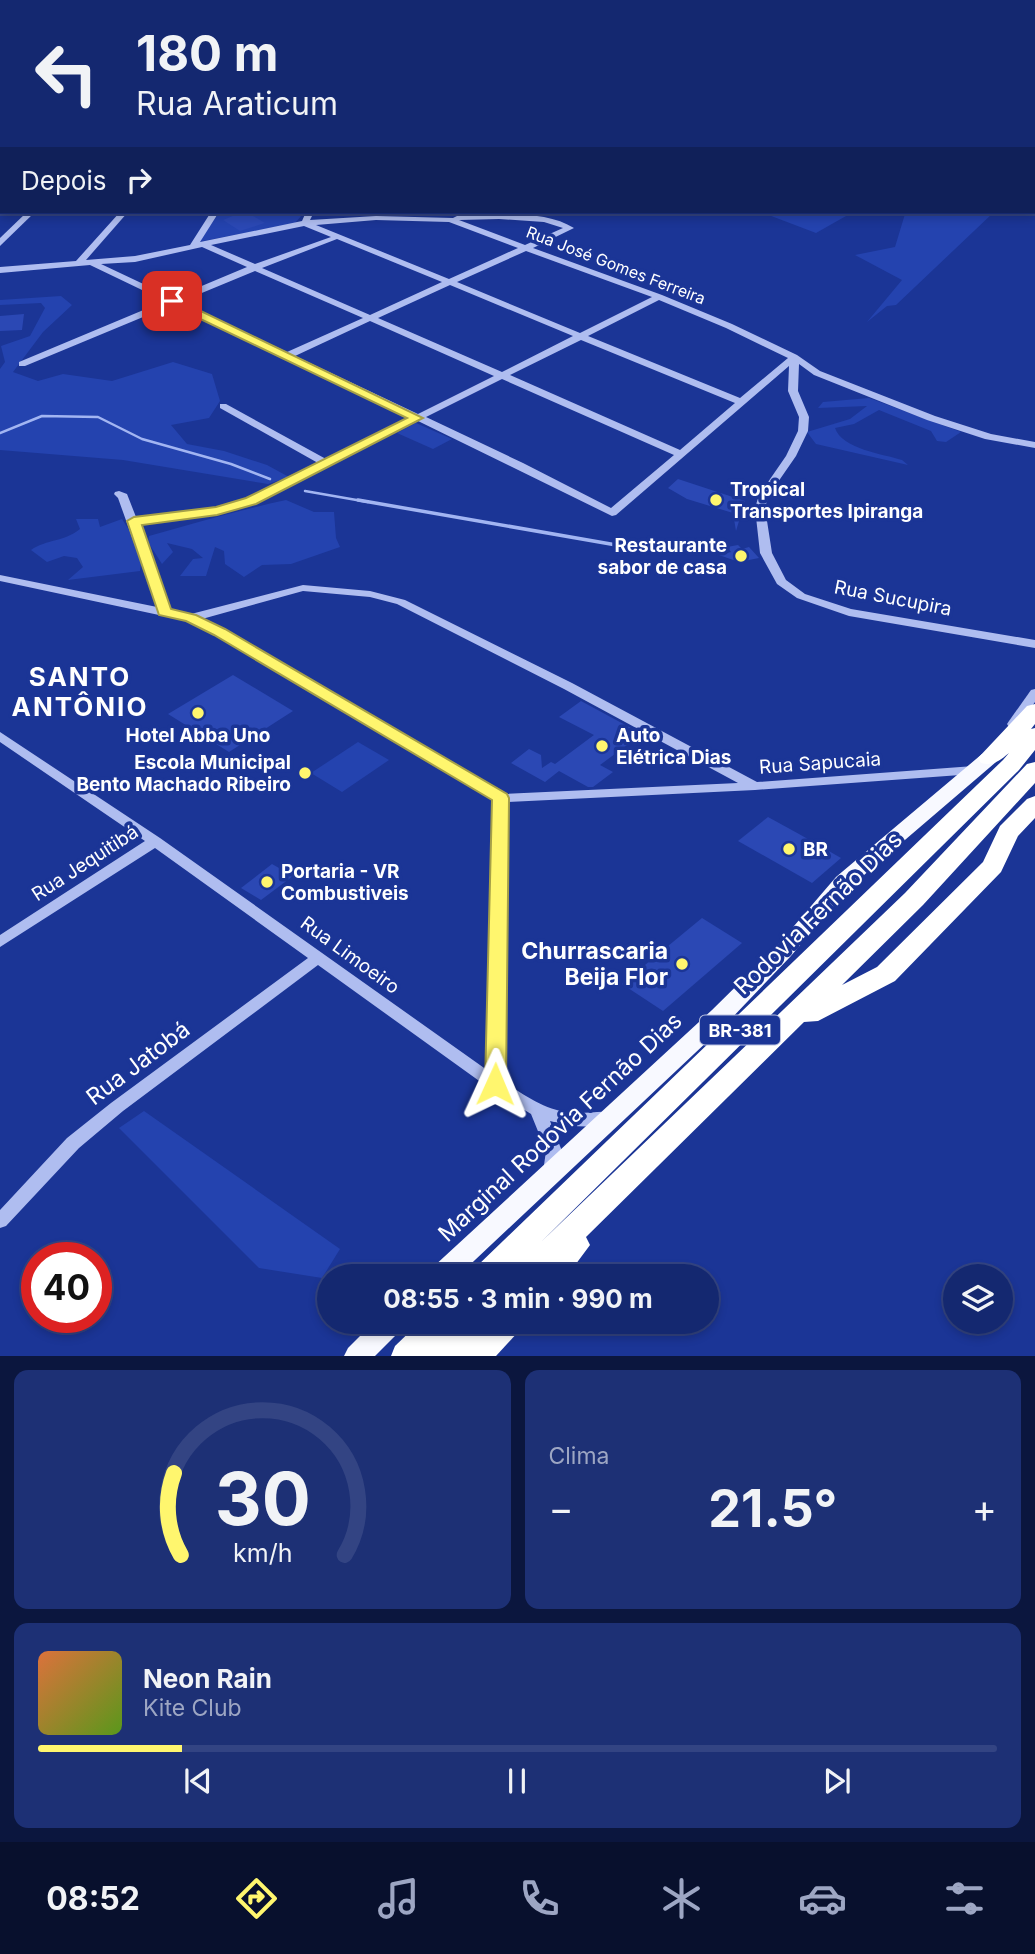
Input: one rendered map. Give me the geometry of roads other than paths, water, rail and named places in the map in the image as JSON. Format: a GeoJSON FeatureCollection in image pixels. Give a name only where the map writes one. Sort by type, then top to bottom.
{"type":"FeatureCollection","features":[{"type":"Feature","properties":{"kind":"highway","name":"BR-381"},"geometry":{"type":"LineString","coordinates":[[982,764],[1007,743],[1035,710]]}},
{"type":"Feature","properties":{"kind":"highway","name":"Rodovia Fernão Dias"},"geometry":{"type":"LineString","coordinates":[[499,1264],[1002,774],[1035,735]]}},
{"type":"Feature","properties":{"kind":"highway","name":"BR-381"},"geometry":{"type":"LineString","coordinates":[[538,1264],[935,877],[1035,769]]}},
{"type":"Feature","properties":{"kind":"highway","name":"BR-381"},"geometry":{"type":"LineString","coordinates":[[744,1065],[819,1007],[886,974],[993,866],[1008,832],[1035,804]]}},
{"type":"Feature","properties":{"kind":"highway"},"geometry":{"type":"LineString","coordinates":[[559,1264],[636,1170]]}},
{"type":"Feature","properties":{"kind":"highway"},"geometry":{"type":"LineString","coordinates":[[406,1356],[429,1334]]}},
{"type":"Feature","properties":{"kind":"highway"},"geometry":{"type":"LineString","coordinates":[[444,1356],[466,1334]]}},
{"type":"Feature","properties":{"kind":"highway"},"geometry":{"type":"LineString","coordinates":[[475,1356],[496,1334]]}},
{"type":"Feature","properties":{"kind":"main road","name":"Marginal Rodovia Fernão Dias"},"geometry":{"type":"LineString","coordinates":[[454,1264],[611,1118],[783,952],[843,882],[982,764]]}},
{"type":"Feature","properties":{"kind":"main road"},"geometry":{"type":"LineString","coordinates":[[357,1356],[380,1334]]}},
{"type":"Feature","properties":{"kind":"street"},"geometry":{"type":"LineString","coordinates":[[0,243],[29,214]]}},
{"type":"Feature","properties":{"kind":"street"},"geometry":{"type":"LineString","coordinates":[[122,214],[84,262],[288,355],[612,513],[794,357]]}},
{"type":"Feature","properties":{"kind":"street"},"geometry":{"type":"LineString","coordinates":[[214,214],[197,244],[256,267],[681,454]]}},
{"type":"Feature","properties":{"kind":"street"},"geometry":{"type":"LineString","coordinates":[[309,214],[305,223],[336,237],[741,402]]}},
{"type":"Feature","properties":{"kind":"street"},"geometry":{"type":"LineString","coordinates":[[443,219],[458,214]]}},
{"type":"Feature","properties":{"kind":"street"},"geometry":{"type":"LineString","coordinates":[[22,364],[256,267],[336,237],[376,218]]}},
{"type":"Feature","properties":{"kind":"street","name":"Rua José Gomes Ferreira"},"geometry":{"type":"LineString","coordinates":[[0,270],[135,259],[305,223],[376,218],[443,219],[659,297],[794,357],[817,373],[931,418],[989,436],[1035,445]]}},
{"type":"Feature","properties":{"kind":"street"},"geometry":{"type":"LineString","coordinates":[[443,219],[521,219],[552,222],[570,228]]}},
{"type":"Feature","properties":{"kind":"street"},"geometry":{"type":"LineString","coordinates":[[288,355],[570,228]]}},
{"type":"Feature","properties":{"kind":"street"},"geometry":{"type":"LineString","coordinates":[[134,521],[217,511],[251,501],[659,297]]}},
{"type":"Feature","properties":{"kind":"street","name":"Rua Sucupira"},"geometry":{"type":"LineString","coordinates":[[794,357],[793,391],[804,417],[803,431],[792,456],[764,495],[760,508],[766,553],[780,582],[801,596],[827,607],[1035,644]]}},
{"type":"Feature","properties":{"kind":"street"},"geometry":{"type":"LineString","coordinates":[[223,406],[325,463]]}},
{"type":"Feature","properties":{"kind":"street"},"geometry":{"type":"LineString","coordinates":[[119,494],[123,496],[134,521],[164,612]]}},
{"type":"Feature","properties":{"kind":"street"},"geometry":{"type":"LineString","coordinates":[[0,578],[191,618],[501,798],[495,1084]]}},
{"type":"Feature","properties":{"kind":"street"},"geometry":{"type":"LineString","coordinates":[[191,618],[303,588],[331,589],[392,600],[427,614],[568,686],[755,786]]}},
{"type":"Feature","properties":{"kind":"street"},"geometry":{"type":"LineString","coordinates":[[982,764],[1035,693]]}},
{"type":"Feature","properties":{"kind":"street","name":"Rua Limoeiro"},"geometry":{"type":"LineString","coordinates":[[0,736],[155,841],[495,1084],[539,1112],[561,1119],[611,1118]]}},
{"type":"Feature","properties":{"kind":"street","name":"Rua Sapucaia"},"geometry":{"type":"LineString","coordinates":[[501,798],[755,786],[982,764]]}},
{"type":"Feature","properties":{"kind":"street","name":"Rua Jequitibá"},"geometry":{"type":"LineString","coordinates":[[0,942],[155,841]]}},
{"type":"Feature","properties":{"kind":"street","name":"Rua Jatobá"},"geometry":{"type":"LineString","coordinates":[[0,1221],[73,1143],[117,1107],[318,958]]}},
{"type":"Feature","properties":{"kind":"street"},"geometry":{"type":"LineString","coordinates":[[539,1112],[554,1151],[551,1172]]}},
{"type":"Feature","properties":{"kind":"waterway"},"geometry":{"type":"LineString","coordinates":[[0,433],[42,416],[98,417],[142,439],[231,464],[270,479]]}},
{"type":"Feature","properties":{"kind":"waterway"},"geometry":{"type":"LineString","coordinates":[[305,491],[368,502]]}},
{"type":"Feature","properties":{"kind":"waterway"},"geometry":{"type":"LineString","coordinates":[[358,500],[645,550]]}},
{"type":"Feature","properties":{"kind":"place","name":"Tropical Transportes Ipiranga"},"geometry":{"type":"Point","coordinates":[716,500]}},
{"type":"Feature","properties":{"kind":"place","name":"Restaurante sabor de casa"},"geometry":{"type":"Point","coordinates":[741,556]}},
{"type":"Feature","properties":{"kind":"place","name":"Hotel Abba Uno"},"geometry":{"type":"Point","coordinates":[198,713]}},
{"type":"Feature","properties":{"kind":"place","name":"Auto Elétrica Dias"},"geometry":{"type":"Point","coordinates":[602,746]}},
{"type":"Feature","properties":{"kind":"place","name":"Escola Municipal Bento Machado Ribeiro"},"geometry":{"type":"Point","coordinates":[305,773]}},
{"type":"Feature","properties":{"kind":"place","name":"BR"},"geometry":{"type":"Point","coordinates":[789,849]}},
{"type":"Feature","properties":{"kind":"place","name":"Portaria - VR Combustiveis"},"geometry":{"type":"Point","coordinates":[267,882]}},
{"type":"Feature","properties":{"kind":"place","name":"Churrascaria Beija Flor"},"geometry":{"type":"Point","coordinates":[682,964]}},
{"type":"Feature","properties":{"kind":"district","name":"SANTO ANTÔNIO"},"geometry":{"type":"Point","coordinates":[80,691]}}]}
